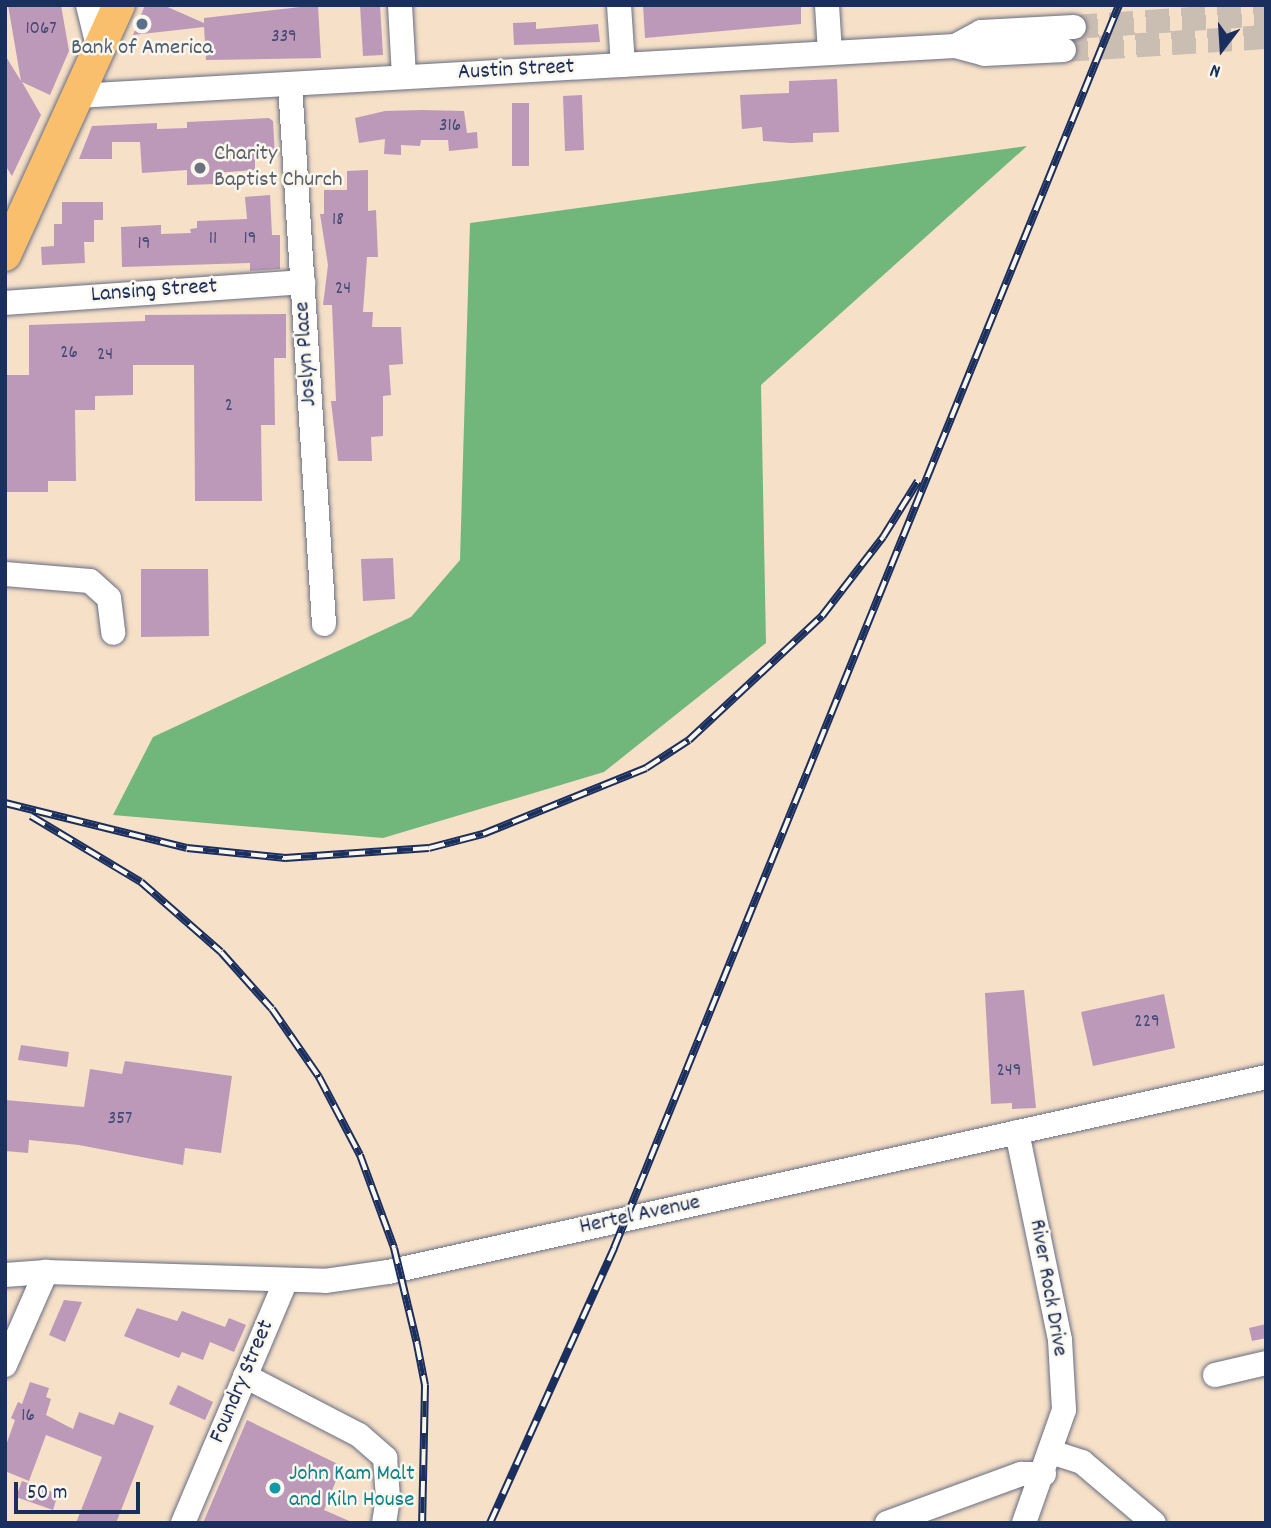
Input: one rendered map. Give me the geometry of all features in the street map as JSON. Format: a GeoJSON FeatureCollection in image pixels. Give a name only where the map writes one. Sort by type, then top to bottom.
{"type":"FeatureCollection","features":[{"type":"Feature","properties":{"kind":"main road"},"geometry":{"type":"LineString","coordinates":[[5,256],[13,218],[77,96],[119,5]]}},
{"type":"Feature","properties":{"kind":"street"},"geometry":{"type":"LineString","coordinates":[[88,5],[99,50]]}},
{"type":"Feature","properties":{"kind":"street"},"geometry":{"type":"LineString","coordinates":[[400,5],[404,77]]}},
{"type":"Feature","properties":{"kind":"street"},"geometry":{"type":"LineString","coordinates":[[619,5],[623,65]]}},
{"type":"Feature","properties":{"kind":"street"},"geometry":{"type":"LineString","coordinates":[[827,5],[830,53]]}},
{"type":"Feature","properties":{"kind":"street","name":"Austin Street"},"geometry":{"type":"LineString","coordinates":[[955,46],[981,32],[1074,27]]}},
{"type":"Feature","properties":{"kind":"street","name":"Austin Street"},"geometry":{"type":"LineString","coordinates":[[77,96],[955,46],[984,54],[1064,50]]}},
{"type":"Feature","properties":{"kind":"street","name":"Joslyn Place"},"geometry":{"type":"LineString","coordinates":[[290,84],[324,624]]}},
{"type":"Feature","properties":{"kind":"street","name":"Lansing Street"},"geometry":{"type":"LineString","coordinates":[[5,303],[303,282]]}},
{"type":"Feature","properties":{"kind":"street"},"geometry":{"type":"LineString","coordinates":[[5,574],[90,581],[109,598],[113,633]]}},
{"type":"Feature","properties":{"kind":"street","name":"Hertel Avenue"},"geometry":{"type":"LineString","coordinates":[[5,1275],[46,1272],[325,1281],[387,1272],[1266,1077]]}},
{"type":"Feature","properties":{"kind":"street","name":"River Rock Drive"},"geometry":{"type":"LineString","coordinates":[[1017,1132],[1060,1340],[1064,1410],[1024,1523]]}},
{"type":"Feature","properties":{"kind":"street"},"geometry":{"type":"LineString","coordinates":[[5,1365],[46,1272]]}},
{"type":"Feature","properties":{"kind":"street","name":"Foundry Street"},"geometry":{"type":"LineString","coordinates":[[183,1523],[286,1280]]}},
{"type":"Feature","properties":{"kind":"street"},"geometry":{"type":"LineString","coordinates":[[1215,1375],[1266,1363]]}},
{"type":"Feature","properties":{"kind":"street"},"geometry":{"type":"LineString","coordinates":[[246,1376],[359,1435],[385,1458],[388,1498],[384,1523]]}},
{"type":"Feature","properties":{"kind":"street"},"geometry":{"type":"LineString","coordinates":[[887,1523],[1047,1463],[1082,1462],[1154,1523]]}},
{"type":"Feature","properties":{"kind":"green space"},"geometry":{"type":"Polygon","coordinates":[[[1027,146],[761,385],[766,643],[604,772],[383,838],[113,815],[153,737],[411,617],[460,560],[470,223],[1027,146]]]}},
{"type":"Feature","properties":{"kind":"building"},"geometry":{"type":"Polygon","coordinates":[[[8,5],[61,5],[69,51],[50,95],[22,82],[41,115],[12,176],[5,165],[5,55],[21,81],[8,5]]]}},
{"type":"Feature","properties":{"kind":"building"},"geometry":{"type":"Polygon","coordinates":[[[145,5],[163,5],[204,23],[204,18],[318,5],[321,58],[206,60],[204,27],[133,35],[145,5]]]}},
{"type":"Feature","properties":{"kind":"building"},"geometry":{"type":"Polygon","coordinates":[[[360,5],[380,5],[383,55],[363,56],[360,5]]]}},
{"type":"Feature","properties":{"kind":"building"},"geometry":{"type":"Polygon","coordinates":[[[643,5],[801,5],[801,24],[645,38],[643,5]]]}},
{"type":"Feature","properties":{"kind":"building"},"geometry":{"type":"Polygon","coordinates":[[[536,22],[536,29],[598,24],[600,42],[514,45],[513,23],[536,22]]]}},
{"type":"Feature","properties":{"kind":"building"},"geometry":{"type":"Polygon","coordinates":[[[837,79],[839,132],[813,133],[813,142],[791,143],[763,141],[762,127],[742,129],[740,95],[789,93],[789,81],[837,79]]]}},
{"type":"Feature","properties":{"kind":"building"},"geometry":{"type":"Polygon","coordinates":[[[582,95],[584,150],[565,151],[563,96],[582,95]]]}},
{"type":"Feature","properties":{"kind":"building"},"geometry":{"type":"Polygon","coordinates":[[[512,103],[529,103],[529,166],[512,166],[512,103]]]}},
{"type":"Feature","properties":{"kind":"building"},"geometry":{"type":"Polygon","coordinates":[[[385,111],[464,111],[467,133],[477,132],[478,148],[449,151],[448,140],[421,140],[420,146],[401,145],[401,155],[384,154],[385,139],[359,143],[355,118],[385,111]]]}},
{"type":"Feature","properties":{"kind":"building"},"geometry":{"type":"Polygon","coordinates":[[[269,118],[273,121],[275,155],[255,157],[255,170],[214,173],[215,184],[187,185],[187,170],[142,173],[140,142],[112,142],[112,159],[79,159],[92,126],[157,123],[157,129],[187,128],[187,122],[269,118]]]}},
{"type":"Feature","properties":{"kind":"building"},"geometry":{"type":"Polygon","coordinates":[[[368,170],[368,211],[376,210],[378,257],[367,257],[363,312],[373,312],[372,327],[401,327],[403,364],[389,365],[391,395],[383,396],[383,436],[371,437],[372,461],[338,461],[331,401],[336,401],[332,305],[323,305],[328,265],[320,214],[324,214],[324,190],[347,190],[347,171],[368,170]]]}},
{"type":"Feature","properties":{"kind":"building"},"geometry":{"type":"Polygon","coordinates":[[[270,195],[272,235],[280,235],[280,269],[250,271],[250,263],[122,267],[121,227],[161,225],[161,234],[191,233],[190,229],[197,228],[197,221],[247,219],[245,197],[270,195]]]}},
{"type":"Feature","properties":{"kind":"building"},"geometry":{"type":"Polygon","coordinates":[[[62,202],[103,202],[103,220],[94,220],[94,242],[84,242],[85,263],[42,265],[41,247],[54,246],[54,224],[62,224],[62,202]]]}},
{"type":"Feature","properties":{"kind":"building"},"geometry":{"type":"Polygon","coordinates":[[[286,314],[286,358],[274,358],[275,425],[261,425],[262,501],[195,501],[194,365],[133,365],[133,395],[95,396],[95,410],[75,410],[76,481],[48,481],[48,492],[5,492],[5,375],[29,375],[29,325],[145,321],[145,315],[286,314]]]}},
{"type":"Feature","properties":{"kind":"building"},"geometry":{"type":"Polygon","coordinates":[[[393,558],[395,599],[363,601],[361,559],[393,558]]]}},
{"type":"Feature","properties":{"kind":"building"},"geometry":{"type":"Polygon","coordinates":[[[141,569],[208,569],[209,636],[141,637],[141,569]]]}},
{"type":"Feature","properties":{"kind":"building"},"geometry":{"type":"Polygon","coordinates":[[[1024,990],[1036,1108],[1012,1109],[1012,1103],[991,1104],[985,993],[1024,990]]]}},
{"type":"Feature","properties":{"kind":"building"},"geometry":{"type":"Polygon","coordinates":[[[1164,994],[1175,1048],[1093,1066],[1081,1012],[1164,994]]]}},
{"type":"Feature","properties":{"kind":"building"},"geometry":{"type":"Polygon","coordinates":[[[21,1045],[69,1052],[67,1067],[18,1060],[21,1045]]]}},
{"type":"Feature","properties":{"kind":"building"},"geometry":{"type":"Polygon","coordinates":[[[125,1061],[232,1076],[221,1153],[185,1148],[183,1165],[79,1145],[29,1140],[28,1153],[5,1151],[5,1100],[84,1107],[90,1069],[122,1074],[125,1061]]]}},
{"type":"Feature","properties":{"kind":"building"},"geometry":{"type":"Polygon","coordinates":[[[64,1300],[82,1302],[65,1342],[49,1335],[64,1300]]]}},
{"type":"Feature","properties":{"kind":"building"},"geometry":{"type":"Polygon","coordinates":[[[137,1308],[177,1321],[182,1311],[225,1327],[229,1318],[246,1325],[234,1352],[210,1342],[203,1360],[182,1352],[179,1358],[124,1336],[137,1308]]]}},
{"type":"Feature","properties":{"kind":"building"},"geometry":{"type":"Polygon","coordinates":[[[1266,1324],[1266,1338],[1252,1341],[1249,1328],[1266,1324]]]}},
{"type":"Feature","properties":{"kind":"building"},"geometry":{"type":"Polygon","coordinates":[[[30,1382],[49,1388],[46,1397],[51,1399],[46,1415],[73,1429],[79,1412],[114,1425],[119,1412],[154,1426],[116,1523],[76,1523],[102,1457],[46,1435],[29,1481],[5,1471],[5,1448],[15,1420],[11,1418],[18,1402],[22,1404],[30,1382]]]}},
{"type":"Feature","properties":{"kind":"building"},"geometry":{"type":"Polygon","coordinates":[[[178,1385],[213,1402],[205,1420],[169,1404],[178,1385]]]}},
{"type":"Feature","properties":{"kind":"building","name":"John Kam Malt and Kiln House"},"geometry":{"type":"Polygon","coordinates":[[[247,1420],[342,1466],[324,1510],[354,1523],[203,1523],[247,1420]]]}},
{"type":"Feature","properties":{"kind":"building"},"geometry":{"type":"Polygon","coordinates":[[[22,1481],[58,1494],[53,1510],[16,1497],[22,1481]]]}},
{"type":"Feature","properties":{"kind":"tunnel"},"geometry":{"type":"LineString","coordinates":[[1074,27],[1266,14]]}},
{"type":"Feature","properties":{"kind":"tunnel"},"geometry":{"type":"LineString","coordinates":[[1064,50],[1266,37]]}},
{"type":"Feature","properties":{"kind":"railway"},"geometry":{"type":"LineString","coordinates":[[490,1523],[614,1248],[1119,5]]}},
{"type":"Feature","properties":{"kind":"railway"},"geometry":{"type":"LineString","coordinates":[[5,803],[187,848],[285,858],[429,848],[483,834],[646,768],[689,740],[822,616],[883,537],[918,481]]}},
{"type":"Feature","properties":{"kind":"railway"},"geometry":{"type":"LineString","coordinates":[[31,816],[141,882],[221,952],[272,1009],[319,1077],[360,1155],[394,1248],[417,1344],[425,1385],[422,1523]]}},
{"type":"Feature","properties":{"kind":"place","name":"Bank of America"},"geometry":{"type":"Point","coordinates":[142,24]}},
{"type":"Feature","properties":{"kind":"place","name":"Charity Baptist Church"},"geometry":{"type":"Point","coordinates":[200,168]}},
{"type":"Feature","properties":{"kind":"place","name":"John Kam Malt and Kiln House"},"geometry":{"type":"Point","coordinates":[275,1488]}}]}
